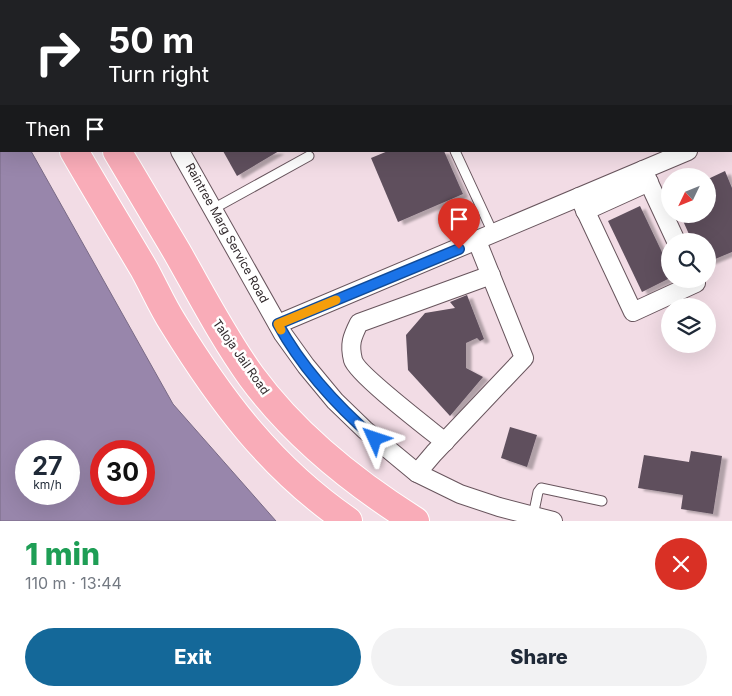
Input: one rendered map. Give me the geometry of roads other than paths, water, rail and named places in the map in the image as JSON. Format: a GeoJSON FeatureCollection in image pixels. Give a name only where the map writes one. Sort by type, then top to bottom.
{"type":"FeatureCollection","features":[{"type":"Feature","properties":{"kind":"main road"},"geometry":{"type":"LineString","coordinates":[[75,152],[172,321],[222,398],[249,432],[283,467],[308,491],[348,521]]}},
{"type":"Feature","properties":{"kind":"main road","name":"Taloja Jail Road"},"geometry":{"type":"LineString","coordinates":[[118,152],[204,302],[252,376],[277,408],[333,463],[356,482],[415,521]]}},
{"type":"Feature","properties":{"kind":"street","name":"Raintree Marg Service Road"},"geometry":{"type":"LineString","coordinates":[[181,152],[278,324],[306,366],[335,401],[365,430],[418,474],[460,494],[498,507],[553,521]]}},
{"type":"Feature","properties":{"kind":"street"},"geometry":{"type":"LineString","coordinates":[[278,324],[478,241],[493,233],[582,204],[646,176],[686,152]]}},
{"type":"Feature","properties":{"kind":"street"},"geometry":{"type":"LineString","coordinates":[[646,176],[672,233]]}},
{"type":"Feature","properties":{"kind":"street"},"geometry":{"type":"LineString","coordinates":[[582,204],[632,312],[685,288]]}},
{"type":"Feature","properties":{"kind":"street"},"geometry":{"type":"LineString","coordinates":[[418,474],[445,442],[524,358],[478,241]]}},
{"type":"Feature","properties":{"kind":"street"},"geometry":{"type":"LineString","coordinates":[[445,442],[364,376],[353,362],[351,341],[358,323],[492,275]]}},
{"type":"Feature","properties":{"kind":"lane"},"geometry":{"type":"LineString","coordinates":[[455,152],[493,233]]}},
{"type":"Feature","properties":{"kind":"lane"},"geometry":{"type":"LineString","coordinates":[[213,209],[309,156]]}},
{"type":"Feature","properties":{"kind":"lane"},"geometry":{"type":"LineString","coordinates":[[533,516],[538,492],[541,488],[602,501]]}}]}
